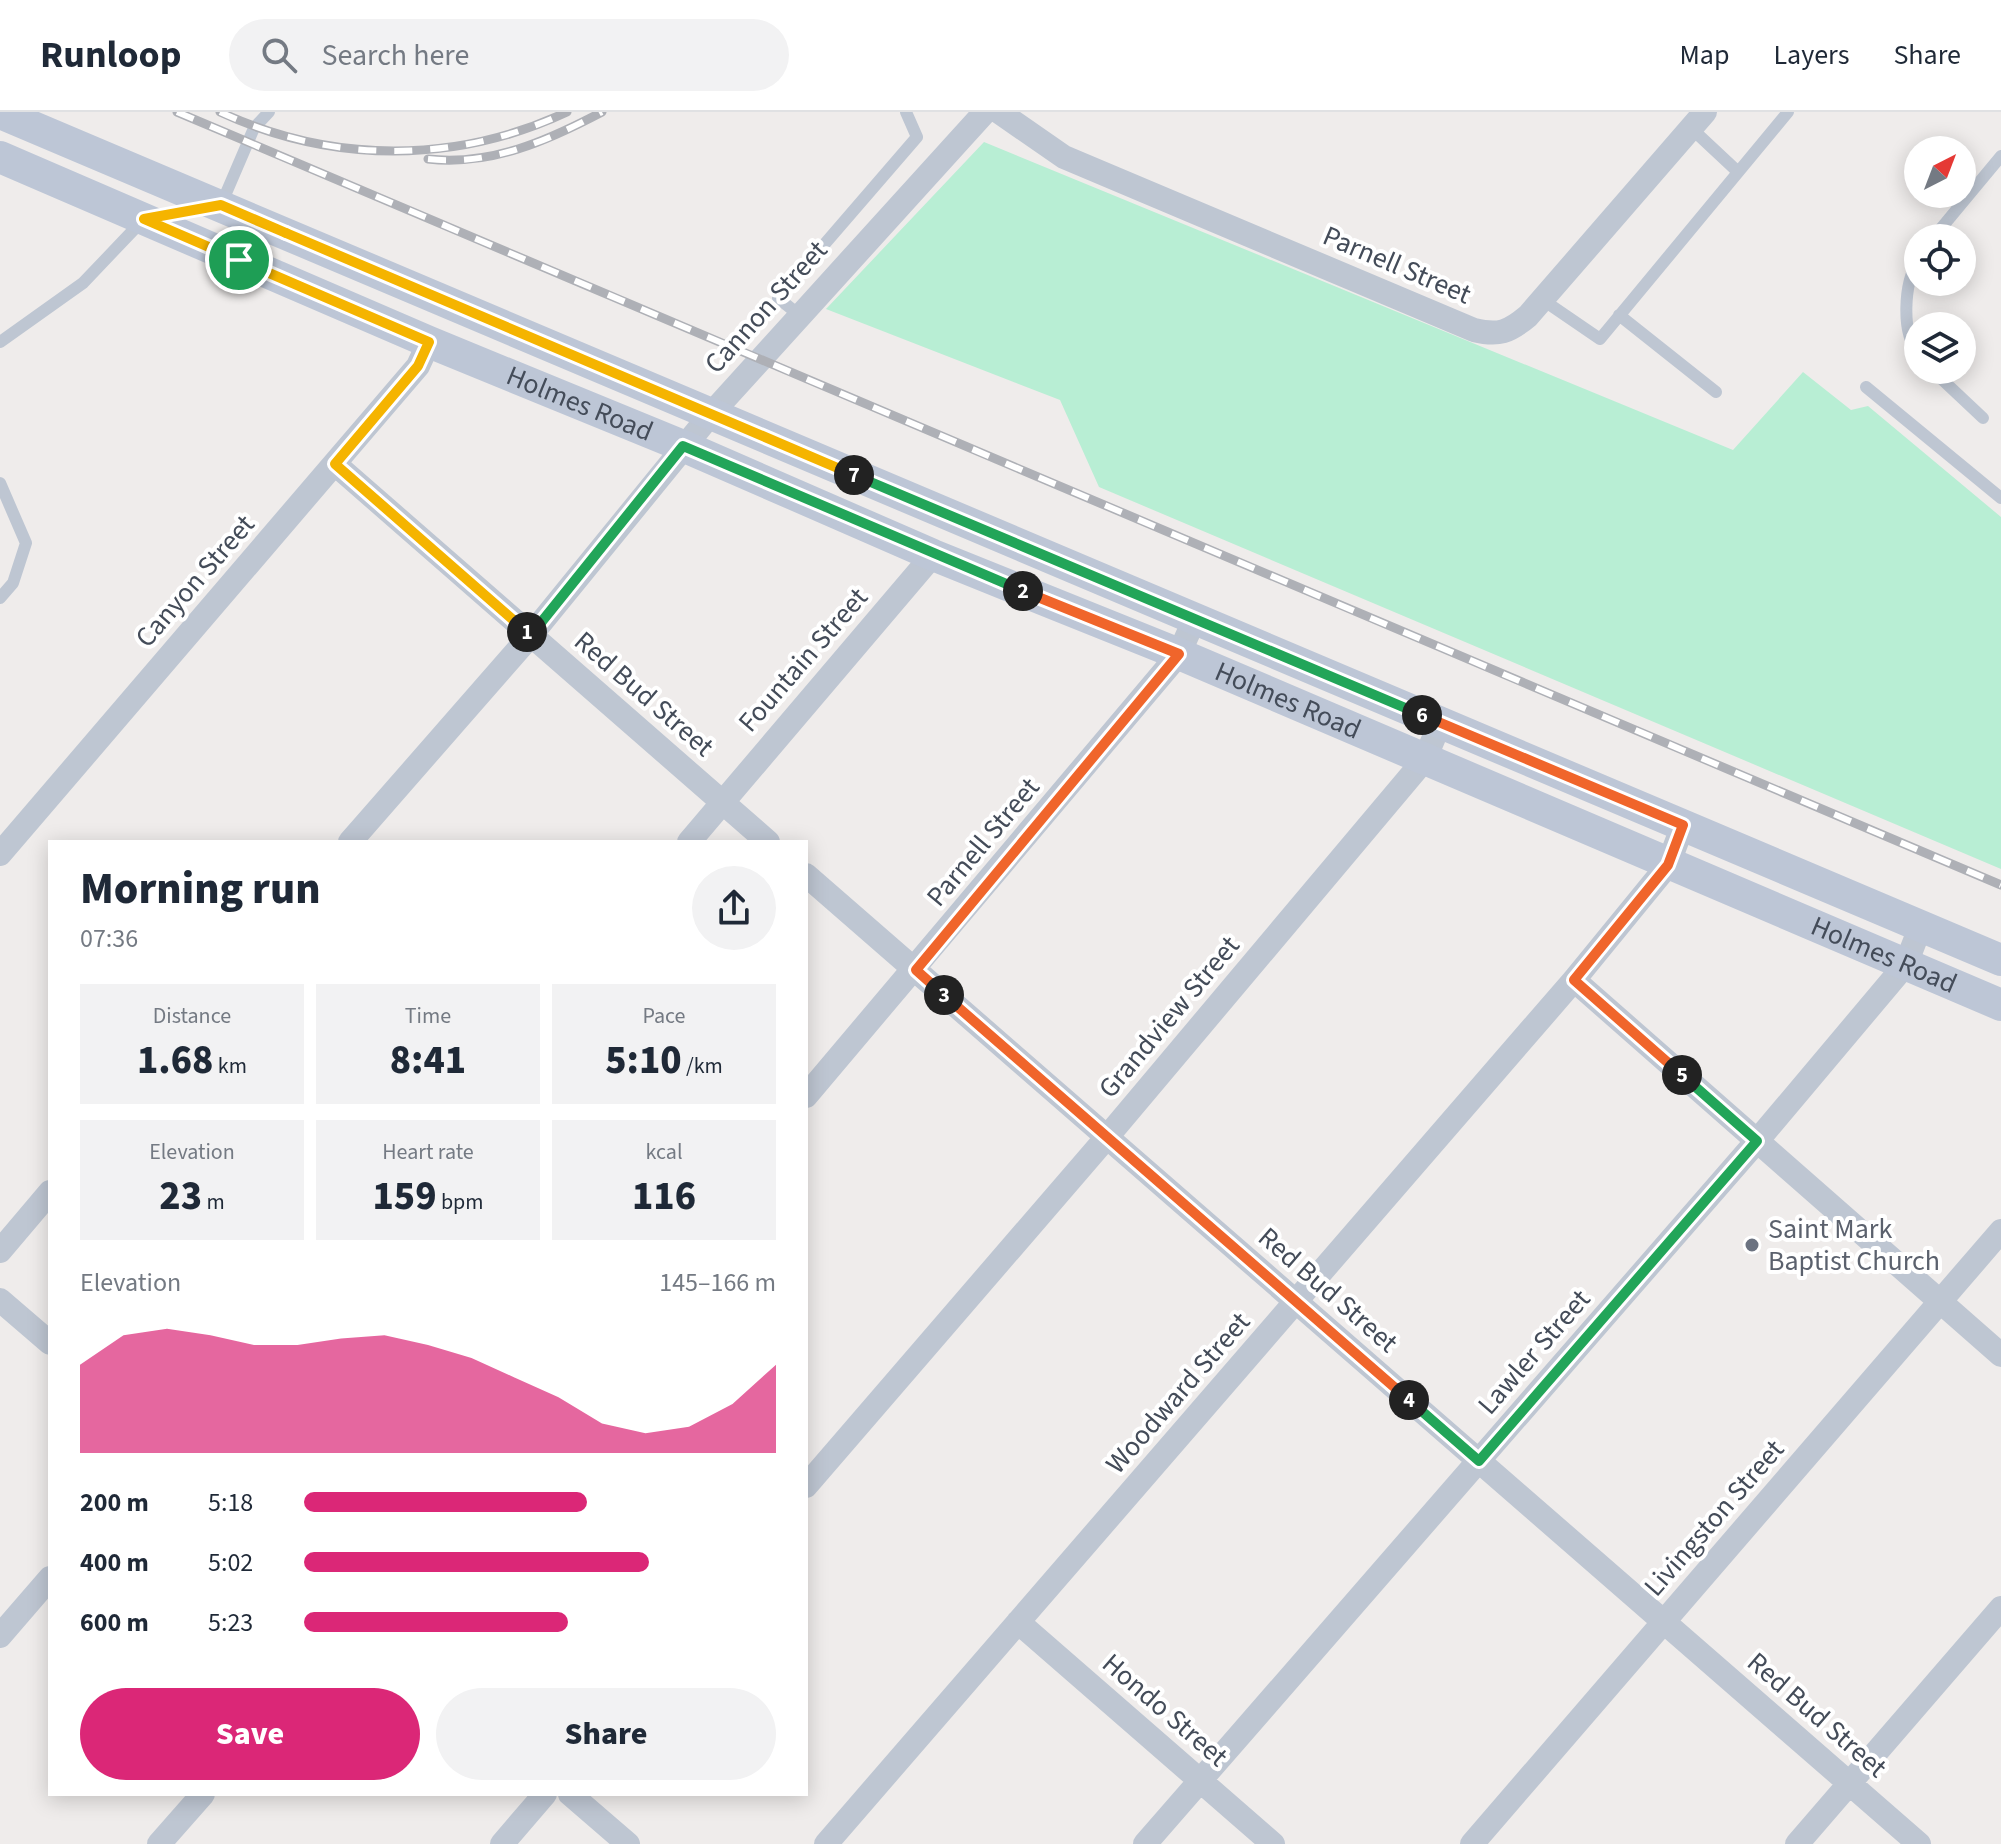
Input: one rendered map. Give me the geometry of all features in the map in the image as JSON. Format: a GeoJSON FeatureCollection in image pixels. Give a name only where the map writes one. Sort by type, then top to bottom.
{"type":"FeatureCollection","features":[{"type":"Feature","properties":{"kind":"main road","name":"Holmes Road"},"geometry":{"type":"LineString","coordinates":[[0,113],[2001,960]]}},
{"type":"Feature","properties":{"kind":"main road","name":"Holmes Road"},"geometry":{"type":"LineString","coordinates":[[0,157],[429,342],[683,446],[933,555],[1179,654],[2001,1005]]}},
{"type":"Feature","properties":{"kind":"main road"},"geometry":{"type":"LineString","coordinates":[[144,219],[221,205]]}},
{"type":"Feature","properties":{"kind":"street","name":"Cannon Street"},"geometry":{"type":"LineString","coordinates":[[352,840],[531,635],[683,446],[798,314],[985,112]]}},
{"type":"Feature","properties":{"kind":"street","name":"Parnell Street"},"geometry":{"type":"LineString","coordinates":[[999,112],[1064,157],[1474,330],[1497,335],[1512,329],[1543,300],[1698,120]]}},
{"type":"Feature","properties":{"kind":"street","name":"Canyon Street"},"geometry":{"type":"LineString","coordinates":[[0,854],[418,366],[429,342]]}},
{"type":"Feature","properties":{"kind":"street","name":"Red Bud Street"},"geometry":{"type":"LineString","coordinates":[[335,464],[766,840]]}},
{"type":"Feature","properties":{"kind":"street","name":"Fountain Street"},"geometry":{"type":"LineString","coordinates":[[691,840],[933,555]]}},
{"type":"Feature","properties":{"kind":"street","name":"Parnell Street"},"geometry":{"type":"LineString","coordinates":[[808,1094],[916,970],[1179,654],[1195,618]]}},
{"type":"Feature","properties":{"kind":"street","name":"Grandview Street"},"geometry":{"type":"LineString","coordinates":[[808,1484],[1107,1137],[1425,759],[1440,723]]}},
{"type":"Feature","properties":{"kind":"street","name":"Woodward Street"},"geometry":{"type":"LineString","coordinates":[[826,1844],[1574,980],[1668,865],[1683,825]]}},
{"type":"Feature","properties":{"kind":"street","name":"Red Bud Street"},"geometry":{"type":"LineString","coordinates":[[808,877],[1919,1844]]}},
{"type":"Feature","properties":{"kind":"street","name":"Lawler Street"},"geometry":{"type":"LineString","coordinates":[[1145,1844],[1757,1141],[1906,964],[1921,925]]}},
{"type":"Feature","properties":{"kind":"street"},"geometry":{"type":"LineString","coordinates":[[1574,980],[2001,1355]]}},
{"type":"Feature","properties":{"kind":"street"},"geometry":{"type":"LineString","coordinates":[[0,1251],[48,1194]]}},
{"type":"Feature","properties":{"kind":"street","name":"Livingston Street"},"geometry":{"type":"LineString","coordinates":[[1472,1844],[2001,1231]]}},
{"type":"Feature","properties":{"kind":"street"},"geometry":{"type":"LineString","coordinates":[[0,1300],[48,1341]]}},
{"type":"Feature","properties":{"kind":"street"},"geometry":{"type":"LineString","coordinates":[[0,1636],[48,1580]]}},
{"type":"Feature","properties":{"kind":"street"},"geometry":{"type":"LineString","coordinates":[[1797,1844],[2001,1608]]}},
{"type":"Feature","properties":{"kind":"street","name":"Hondo Street"},"geometry":{"type":"LineString","coordinates":[[1018,1622],[1273,1844]]}},
{"type":"Feature","properties":{"kind":"street"},"geometry":{"type":"LineString","coordinates":[[159,1844],[201,1796]]}},
{"type":"Feature","properties":{"kind":"street"},"geometry":{"type":"LineString","coordinates":[[502,1844],[543,1796]]}},
{"type":"Feature","properties":{"kind":"street"},"geometry":{"type":"LineString","coordinates":[[572,1796],[628,1844]]}},
{"type":"Feature","properties":{"kind":"lane"},"geometry":{"type":"LineString","coordinates":[[221,205],[254,128],[269,112]]}},
{"type":"Feature","properties":{"kind":"lane"},"geometry":{"type":"LineString","coordinates":[[798,314],[778,298],[917,137],[906,112]]}},
{"type":"Feature","properties":{"kind":"lane"},"geometry":{"type":"LineString","coordinates":[[1543,300],[1600,339],[1788,112]]}},
{"type":"Feature","properties":{"kind":"lane"},"geometry":{"type":"LineString","coordinates":[[1698,120],[1737,171]]}},
{"type":"Feature","properties":{"kind":"lane"},"geometry":{"type":"LineString","coordinates":[[1945,224],[2001,156]]}},
{"type":"Feature","properties":{"kind":"lane"},"geometry":{"type":"LineString","coordinates":[[0,342],[83,283],[144,219]]}},
{"type":"Feature","properties":{"kind":"lane"},"geometry":{"type":"LineString","coordinates":[[1619,315],[1716,392]]}},
{"type":"Feature","properties":{"kind":"lane"},"geometry":{"type":"LineString","coordinates":[[1947,384],[1983,418]]}},
{"type":"Feature","properties":{"kind":"lane"},"geometry":{"type":"LineString","coordinates":[[1866,387],[2001,498]]}},
{"type":"Feature","properties":{"kind":"lane"},"geometry":{"type":"LineString","coordinates":[[0,483],[26,543],[13,583],[0,598]]}},
{"type":"Feature","properties":{"kind":"green space"},"geometry":{"type":"Polygon","coordinates":[[[984,142],[1733,450],[1803,372],[1851,410],[1868,406],[2001,517],[2001,869],[1099,487],[1060,400],[826,309],[984,142]]]}},
{"type":"Feature","properties":{"kind":"railway"},"geometry":{"type":"LineString","coordinates":[[177,112],[2001,885]]}},
{"type":"Feature","properties":{"kind":"railway"},"geometry":{"type":"LineString","coordinates":[[220,112],[306,141],[350,149],[394,151],[438,149],[482,141],[525,129],[567,112]]}},
{"type":"Feature","properties":{"kind":"railway"},"geometry":{"type":"LineString","coordinates":[[428,159],[474,159],[496,155],[560,133],[602,112]]}},
{"type":"Feature","properties":{"kind":"place","name":"Saint Mark Baptist Church"},"geometry":{"type":"Point","coordinates":[1752,1245]}},
{"type":"Feature","properties":{"kind":"route"},"geometry":{"type":"LineString","coordinates":[[221,205],[1683,825],[1668,865],[1574,980],[1757,1141],[1479,1461],[916,970],[1179,654],[933,555],[683,446],[531,635],[335,464],[418,366],[429,342],[239,260],[144,219],[221,205]]}}]}
